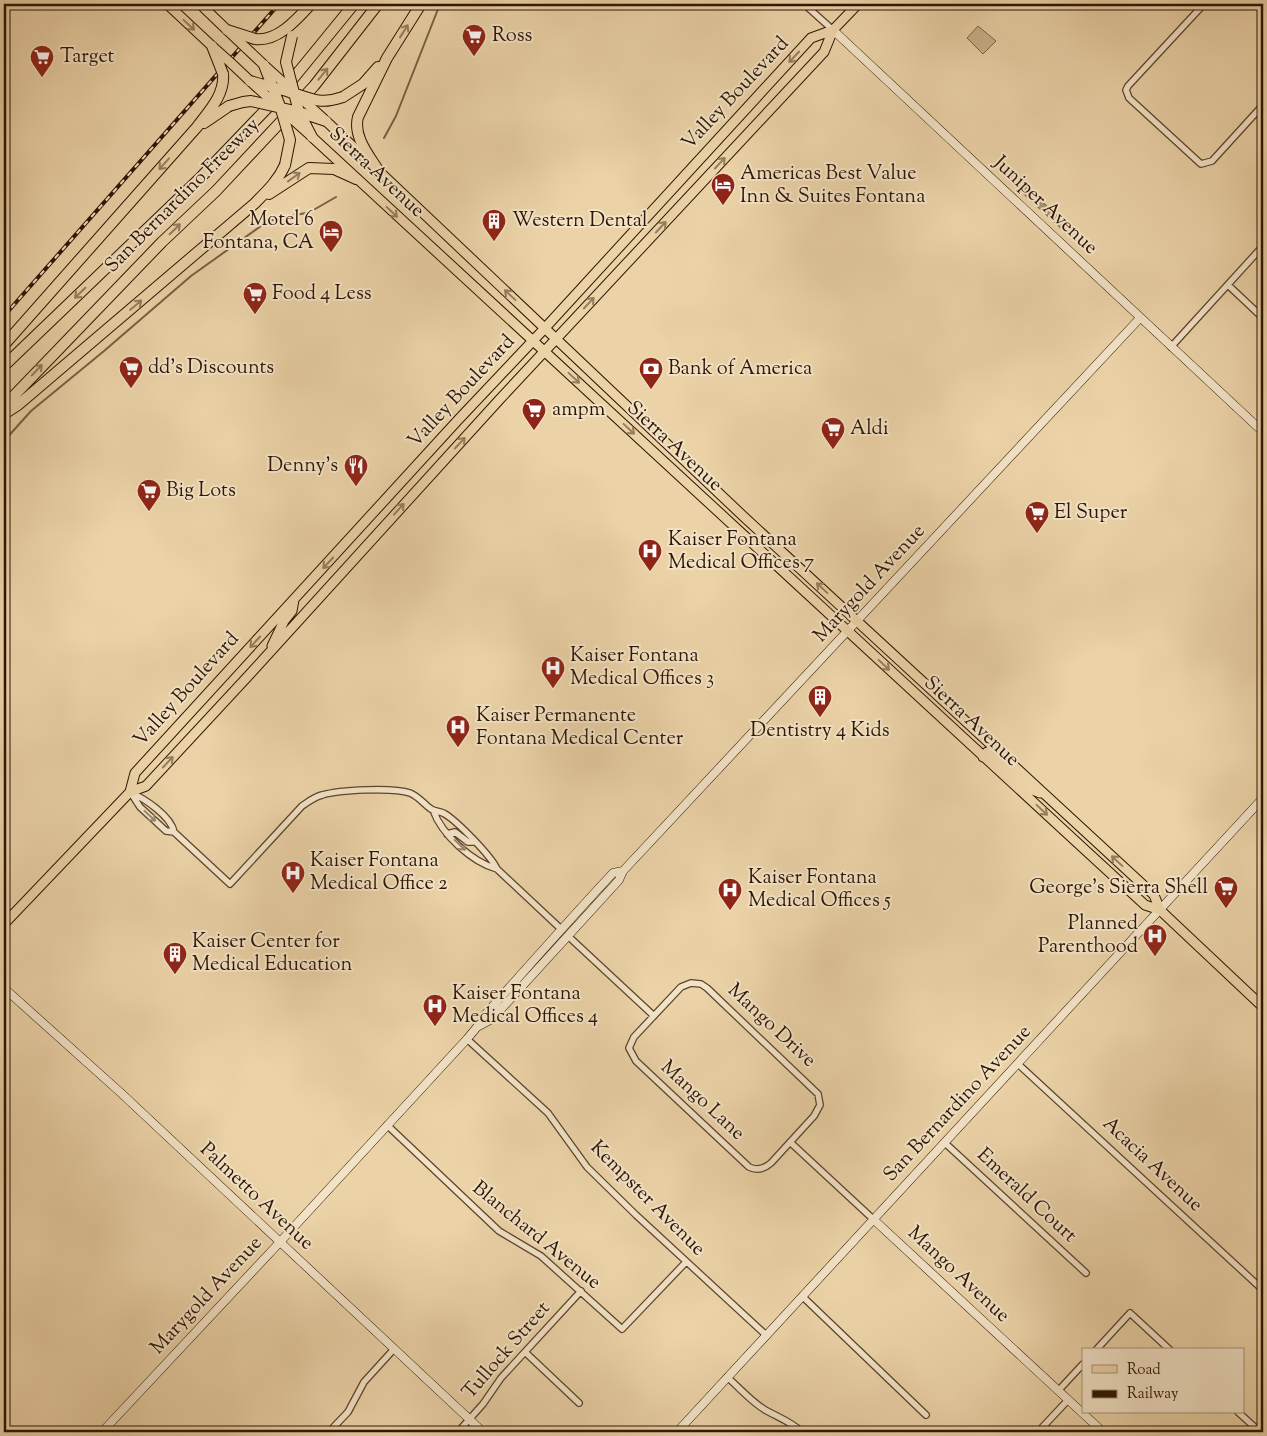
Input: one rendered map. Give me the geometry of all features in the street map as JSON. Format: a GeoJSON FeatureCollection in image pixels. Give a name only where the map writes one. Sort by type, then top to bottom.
{"type":"FeatureCollection","features":[{"type":"Feature","properties":{"kind":"highway"},"geometry":{"type":"LineString","coordinates":[[227,30],[255,39],[265,40],[276,35],[311,4]]}},
{"type":"Feature","properties":{"kind":"highway"},"geometry":{"type":"LineString","coordinates":[[311,4],[292,36],[286,62],[299,112],[312,137]]}},
{"type":"Feature","properties":{"kind":"highway","name":"San Bernardino Freeway"},"geometry":{"type":"LineString","coordinates":[[4,366],[202,176],[254,123],[306,64],[354,4]]}},
{"type":"Feature","properties":{"kind":"highway","name":"San Bernardino Freeway"},"geometry":{"type":"LineString","coordinates":[[4,406],[155,249],[267,137],[314,86],[378,4]]}},
{"type":"Feature","properties":{"kind":"highway"},"geometry":{"type":"LineString","coordinates":[[378,170],[363,146],[356,125],[358,116],[387,58],[421,4]]}},
{"type":"Feature","properties":{"kind":"highway"},"geometry":{"type":"LineString","coordinates":[[4,345],[197,128],[220,95],[223,74],[212,46]]}},
{"type":"Feature","properties":{"kind":"highway"},"geometry":{"type":"LineString","coordinates":[[250,81],[314,100],[328,101],[342,97],[363,84],[387,58]]}},
{"type":"Feature","properties":{"kind":"highway"},"geometry":{"type":"LineString","coordinates":[[4,414],[18,405],[254,204],[280,175],[285,164],[290,140],[281,109],[264,65]]}},
{"type":"Feature","properties":{"kind":"highway"},"geometry":{"type":"LineString","coordinates":[[197,128],[229,106],[251,101],[299,112],[326,121]]}},
{"type":"Feature","properties":{"kind":"highway"},"geometry":{"type":"LineString","coordinates":[[254,204],[309,168],[334,169],[356,179]]}},
{"type":"Feature","properties":{"kind":"main road","name":"Sierra Avenue"},"geometry":{"type":"LineString","coordinates":[[167,4],[983,757],[1145,905],[1160,910],[1263,1007]]}},
{"type":"Feature","properties":{"kind":"main road","name":"Sierra Avenue"},"geometry":{"type":"LineString","coordinates":[[200,4],[858,622],[1154,895],[1160,910]]}},
{"type":"Feature","properties":{"kind":"main road","name":"Valley Boulevard"},"geometry":{"type":"LineString","coordinates":[[4,924],[130,792],[146,786],[544,351],[824,52],[833,30],[858,4]]}},
{"type":"Feature","properties":{"kind":"main road","name":"Valley Boulevard"},"geometry":{"type":"LineString","coordinates":[[130,792],[135,773],[458,420],[546,328],[811,38],[833,30]]}},
{"type":"Feature","properties":{"kind":"main road"},"geometry":{"type":"LineString","coordinates":[[269,653],[284,621],[292,611],[294,600]]}},
{"type":"Feature","properties":{"kind":"main road"},"geometry":{"type":"LineString","coordinates":[[983,757],[989,752],[1028,788],[1047,796]]}},
{"type":"Feature","properties":{"kind":"street","name":"Juniper Avenue"},"geometry":{"type":"LineString","coordinates":[[804,4],[1263,432]]}},
{"type":"Feature","properties":{"kind":"street"},"geometry":{"type":"LineString","coordinates":[[1204,4],[1128,86],[1127,93],[1132,102],[1196,162],[1204,164],[1212,161],[1263,105]]}},
{"type":"Feature","properties":{"kind":"street"},"geometry":{"type":"LineString","coordinates":[[1171,346],[1263,246]]}},
{"type":"Feature","properties":{"kind":"street"},"geometry":{"type":"LineString","coordinates":[[1228,285],[1263,318]]}},
{"type":"Feature","properties":{"kind":"street","name":"Marygold Avenue"},"geometry":{"type":"LineString","coordinates":[[477,1027],[492,1019],[619,880],[623,871],[776,706],[858,622],[1140,318]]}},
{"type":"Feature","properties":{"kind":"street"},"geometry":{"type":"LineString","coordinates":[[130,792],[140,807],[166,831],[174,832],[230,884],[302,806],[315,797],[358,791],[401,791],[416,796],[432,810],[437,821],[447,834],[472,857],[489,867],[497,869]]}},
{"type":"Feature","properties":{"kind":"street"},"geometry":{"type":"LineString","coordinates":[[130,792],[148,802],[173,825],[174,832]]}},
{"type":"Feature","properties":{"kind":"street","name":"San Bernardino Avenue"},"geometry":{"type":"LineString","coordinates":[[677,1432],[1263,798]]}},
{"type":"Feature","properties":{"kind":"street"},"geometry":{"type":"LineString","coordinates":[[432,810],[444,813],[494,861],[497,869],[561,929]]}},
{"type":"Feature","properties":{"kind":"street"},"geometry":{"type":"LineString","coordinates":[[447,834],[455,832],[468,842],[475,842]]}},
{"type":"Feature","properties":{"kind":"street"},"geometry":{"type":"LineString","coordinates":[[503,1007],[510,993],[553,946],[561,929],[581,916],[623,871]]}},
{"type":"Feature","properties":{"kind":"street","name":"Marygold Avenue"},"geometry":{"type":"LineString","coordinates":[[102,1432],[467,1039],[484,1016],[550,944],[561,929]]}},
{"type":"Feature","properties":{"kind":"street"},"geometry":{"type":"LineString","coordinates":[[568,936],[654,1016]]}},
{"type":"Feature","properties":{"kind":"street","name":"Mango Drive"},"geometry":{"type":"LineString","coordinates":[[654,1016],[681,987],[691,983],[701,984],[707,988],[733,1012],[818,1094],[820,1101],[818,1110],[790,1142]]}},
{"type":"Feature","properties":{"kind":"street","name":"Palmetto Avenue"},"geometry":{"type":"LineString","coordinates":[[4,988],[121,1093],[483,1432]]}},
{"type":"Feature","properties":{"kind":"street","name":"Mango Lane"},"geometry":{"type":"LineString","coordinates":[[654,1016],[631,1042],[630,1048],[633,1058],[749,1167],[759,1169],[768,1166],[790,1142]]}},
{"type":"Feature","properties":{"kind":"street","name":"Kempster Avenue"},"geometry":{"type":"LineString","coordinates":[[467,1039],[548,1113],[587,1167],[686,1262],[766,1335]]}},
{"type":"Feature","properties":{"kind":"street","name":"Acacia Avenue"},"geometry":{"type":"LineString","coordinates":[[1018,1064],[1263,1290]]}},
{"type":"Feature","properties":{"kind":"street","name":"Blanchard Avenue"},"geometry":{"type":"LineString","coordinates":[[387,1126],[499,1230],[509,1238],[537,1252],[622,1329],[686,1262]]}},
{"type":"Feature","properties":{"kind":"street","name":"Mango Avenue"},"geometry":{"type":"LineString","coordinates":[[790,1142],[1082,1413]]}},
{"type":"Feature","properties":{"kind":"street","name":"Emerald Court"},"geometry":{"type":"LineString","coordinates":[[945,1143],[1086,1273]]}},
{"type":"Feature","properties":{"kind":"street","name":"Tullock Street"},"geometry":{"type":"LineString","coordinates":[[458,1432],[488,1398],[500,1378],[581,1291]]}},
{"type":"Feature","properties":{"kind":"street"},"geometry":{"type":"LineString","coordinates":[[802,1296],[926,1415]]}},
{"type":"Feature","properties":{"kind":"street"},"geometry":{"type":"LineString","coordinates":[[1098,1348],[1130,1313],[1168,1348]]}},
{"type":"Feature","properties":{"kind":"street"},"geometry":{"type":"LineString","coordinates":[[329,1432],[348,1412],[364,1382],[394,1349]]}},
{"type":"Feature","properties":{"kind":"street"},"geometry":{"type":"LineString","coordinates":[[524,1352],[579,1403]]}},
{"type":"Feature","properties":{"kind":"street"},"geometry":{"type":"LineString","coordinates":[[1058,1391],[1082,1365]]}},
{"type":"Feature","properties":{"kind":"street"},"geometry":{"type":"LineString","coordinates":[[727,1377],[755,1402],[793,1424],[802,1432]]}},
{"type":"Feature","properties":{"kind":"street"},"geometry":{"type":"LineString","coordinates":[[1038,1432],[1068,1400]]}},
{"type":"Feature","properties":{"kind":"street","name":"Mango Avenue"},"geometry":{"type":"LineString","coordinates":[[1083,1414],[1103,1432]]}},
{"type":"Feature","properties":{"kind":"street"},"geometry":{"type":"LineString","coordinates":[[1240,1414],[1260,1432]]}},
{"type":"Feature","properties":{"kind":"shaded area"},"geometry":{"type":"Polygon","coordinates":[[[978,26],[996,41],[983,54],[967,38],[978,26]]]}},
{"type":"Feature","properties":{"kind":"shaded area"},"geometry":{"type":"Polygon","coordinates":[[[1023,184],[1071,228],[1067,234],[1018,189],[1023,184]]]}},
{"type":"Feature","properties":{"kind":"waterway"},"geometry":{"type":"LineString","coordinates":[[384,138],[396,116],[440,4]]}},
{"type":"Feature","properties":{"kind":"waterway"},"geometry":{"type":"LineString","coordinates":[[4,441],[31,411],[191,276],[268,221],[310,212],[336,197]]}},
{"type":"Feature","properties":{"kind":"railway"},"geometry":{"type":"LineString","coordinates":[[4,316],[279,4]]}},
{"type":"Feature","properties":{"kind":"place","name":"Ross"},"geometry":{"type":"Point","coordinates":[474,57]}},
{"type":"Feature","properties":{"kind":"place","name":"Target"},"geometry":{"type":"Point","coordinates":[42,78]}},
{"type":"Feature","properties":{"kind":"place","name":"Americas Best Value Inn & Suites Fontana"},"geometry":{"type":"Point","coordinates":[723,206]}},
{"type":"Feature","properties":{"kind":"place","name":"Western Dental"},"geometry":{"type":"Point","coordinates":[494,242]}},
{"type":"Feature","properties":{"kind":"place","name":"Motel 6 Fontana, CA"},"geometry":{"type":"Point","coordinates":[331,253]}},
{"type":"Feature","properties":{"kind":"place","name":"Food 4 Less"},"geometry":{"type":"Point","coordinates":[255,315]}},
{"type":"Feature","properties":{"kind":"place","name":"dd's Discounts"},"geometry":{"type":"Point","coordinates":[131,389]}},
{"type":"Feature","properties":{"kind":"place","name":"Bank of America"},"geometry":{"type":"Point","coordinates":[651,390]}},
{"type":"Feature","properties":{"kind":"place","name":"ampm"},"geometry":{"type":"Point","coordinates":[534,431]}},
{"type":"Feature","properties":{"kind":"place","name":"Aldi"},"geometry":{"type":"Point","coordinates":[833,450]}},
{"type":"Feature","properties":{"kind":"place","name":"Denny's"},"geometry":{"type":"Point","coordinates":[356,487]}},
{"type":"Feature","properties":{"kind":"place","name":"Big Lots"},"geometry":{"type":"Point","coordinates":[149,512]}},
{"type":"Feature","properties":{"kind":"place","name":"El Super"},"geometry":{"type":"Point","coordinates":[1037,534]}},
{"type":"Feature","properties":{"kind":"place","name":"Kaiser Fontana Medical Offices 7"},"geometry":{"type":"Point","coordinates":[650,572]}},
{"type":"Feature","properties":{"kind":"place","name":"Kaiser Fontana Medical Offices 3"},"geometry":{"type":"Point","coordinates":[553,689]}},
{"type":"Feature","properties":{"kind":"place","name":"Dentistry 4 Kids"},"geometry":{"type":"Point","coordinates":[820,718]}},
{"type":"Feature","properties":{"kind":"place","name":"Kaiser Permanente Fontana Medical Center"},"geometry":{"type":"Point","coordinates":[458,748]}},
{"type":"Feature","properties":{"kind":"place","name":"Kaiser Fontana Medical Office 2"},"geometry":{"type":"Point","coordinates":[293,894]}},
{"type":"Feature","properties":{"kind":"place","name":"George's Sierra Shell"},"geometry":{"type":"Point","coordinates":[1226,909]}},
{"type":"Feature","properties":{"kind":"place","name":"Kaiser Fontana Medical Offices 5"},"geometry":{"type":"Point","coordinates":[730,911]}},
{"type":"Feature","properties":{"kind":"place","name":"Planned Parenthood"},"geometry":{"type":"Point","coordinates":[1155,957]}},
{"type":"Feature","properties":{"kind":"place","name":"Kaiser Center for Medical Education"},"geometry":{"type":"Point","coordinates":[175,975]}},
{"type":"Feature","properties":{"kind":"place","name":"Kaiser Fontana Medical Offices 4"},"geometry":{"type":"Point","coordinates":[435,1027]}}]}
